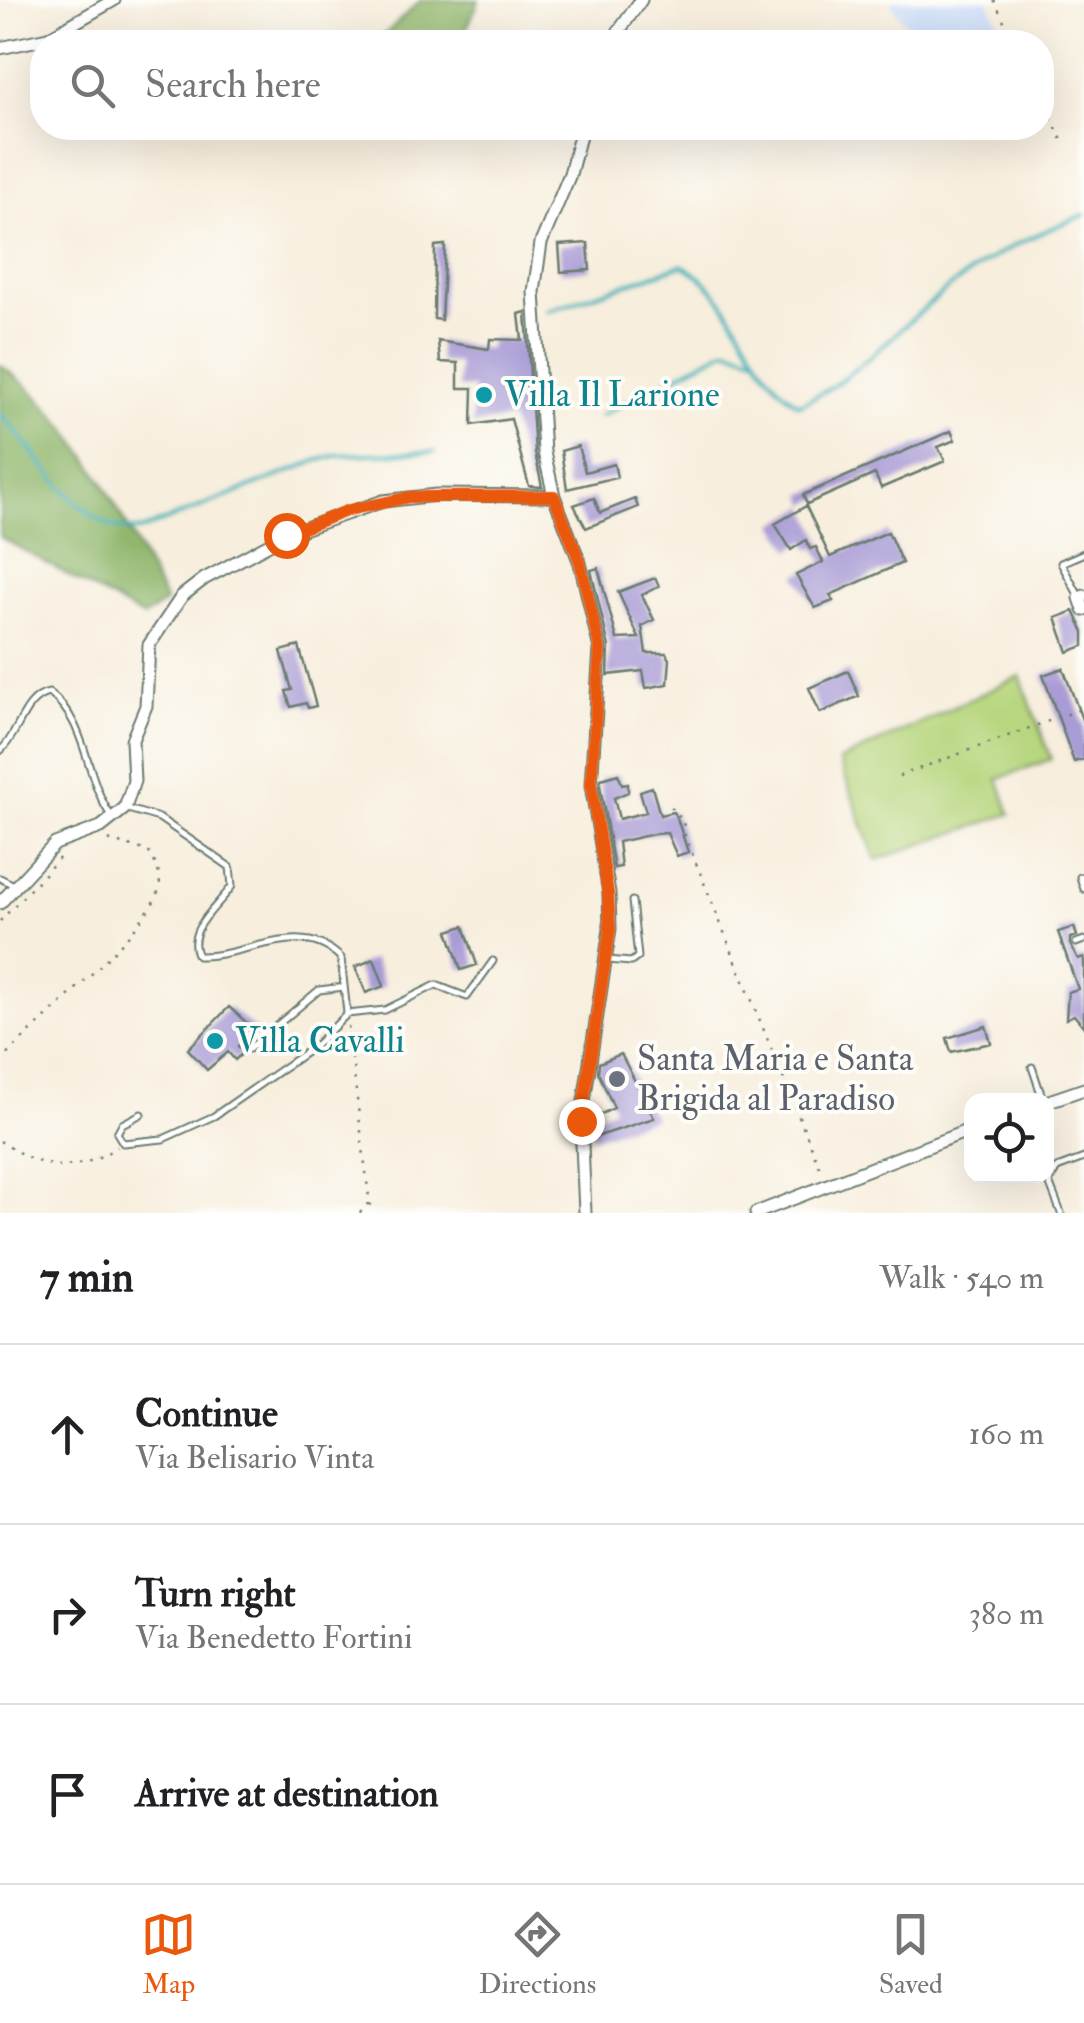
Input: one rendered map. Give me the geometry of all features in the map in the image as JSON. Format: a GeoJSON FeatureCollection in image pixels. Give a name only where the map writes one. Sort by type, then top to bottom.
{"type":"FeatureCollection","features":[{"type":"Feature","properties":{"kind":"street"},"geometry":{"type":"LineString","coordinates":[[62,30],[114,0]]}},
{"type":"Feature","properties":{"kind":"street"},"geometry":{"type":"LineString","coordinates":[[620,30],[641,0]]}},
{"type":"Feature","properties":{"kind":"street"},"geometry":{"type":"LineString","coordinates":[[0,48],[30,42]]}},
{"type":"Feature","properties":{"kind":"street"},"geometry":{"type":"LineString","coordinates":[[579,140],[570,174],[541,242],[534,292],[543,440],[554,496],[580,562],[598,636],[591,785],[608,893],[605,959],[581,1121],[585,1207],[596,1213]]}},
{"type":"Feature","properties":{"kind":"street"},"geometry":{"type":"LineString","coordinates":[[0,903],[55,844],[114,820],[125,808],[134,781],[132,740],[146,706],[150,644],[182,596],[204,579],[286,535],[383,501],[436,495],[554,496]]}},
{"type":"Feature","properties":{"kind":"street"},"geometry":{"type":"LineString","coordinates":[[1054,1098],[1084,1089]]}},
{"type":"Feature","properties":{"kind":"street"},"geometry":{"type":"LineString","coordinates":[[756,1213],[964,1132]]}},
{"type":"Feature","properties":{"kind":"lane"},"geometry":{"type":"LineString","coordinates":[[1082,601],[1061,563],[1084,553]]}},
{"type":"Feature","properties":{"kind":"lane"},"geometry":{"type":"LineString","coordinates":[[0,751],[13,740],[32,701],[49,694],[62,703],[82,742],[100,801],[114,820]]}},
{"type":"Feature","properties":{"kind":"lane"},"geometry":{"type":"LineString","coordinates":[[125,808],[160,818],[230,867],[232,886],[194,934],[192,944],[198,956],[294,939],[319,943],[342,958],[347,1014]]}},
{"type":"Feature","properties":{"kind":"lane"},"geometry":{"type":"LineString","coordinates":[[1084,876],[1080,877],[1084,889]]}},
{"type":"Feature","properties":{"kind":"lane"},"geometry":{"type":"LineString","coordinates":[[0,878],[16,887]]}},
{"type":"Feature","properties":{"kind":"lane"},"geometry":{"type":"LineString","coordinates":[[605,959],[631,962],[638,957],[632,901]]}},
{"type":"Feature","properties":{"kind":"lane"},"geometry":{"type":"LineString","coordinates":[[1076,943],[1084,940]]}},
{"type":"Feature","properties":{"kind":"lane"},"geometry":{"type":"LineString","coordinates":[[141,1114],[122,1124],[117,1134],[123,1143],[163,1139],[214,1116],[315,1046],[347,1014],[384,1010],[436,985],[467,996],[493,961]]}},
{"type":"Feature","properties":{"kind":"lane"},"geometry":{"type":"LineString","coordinates":[[249,1049],[318,990],[344,986]]}},
{"type":"Feature","properties":{"kind":"lane"},"geometry":{"type":"LineString","coordinates":[[1032,1067],[1042,1093]]}},
{"type":"Feature","properties":{"kind":"lane"},"geometry":{"type":"LineString","coordinates":[[1061,1213],[1049,1182],[1057,1168],[1084,1158]]}},
{"type":"Feature","properties":{"kind":"path"},"geometry":{"type":"LineString","coordinates":[[994,0],[1008,30]]}},
{"type":"Feature","properties":{"kind":"path"},"geometry":{"type":"LineString","coordinates":[[1054,124],[1062,140]]}},
{"type":"Feature","properties":{"kind":"path"},"geometry":{"type":"LineString","coordinates":[[899,776],[1084,708]]}},
{"type":"Feature","properties":{"kind":"path"},"geometry":{"type":"LineString","coordinates":[[670,807],[683,820],[684,836],[826,1184]]}},
{"type":"Feature","properties":{"kind":"path"},"geometry":{"type":"LineString","coordinates":[[0,1062],[128,935],[159,888],[157,866],[148,851],[132,843],[102,838]]}},
{"type":"Feature","properties":{"kind":"path"},"geometry":{"type":"LineString","coordinates":[[0,921],[63,854],[76,848]]}},
{"type":"Feature","properties":{"kind":"path"},"geometry":{"type":"LineString","coordinates":[[347,1014],[371,1213]]}},
{"type":"Feature","properties":{"kind":"path"},"geometry":{"type":"LineString","coordinates":[[0,1141],[32,1162],[57,1167],[93,1162],[123,1143]]}},
{"type":"Feature","properties":{"kind":"path"},"geometry":{"type":"LineString","coordinates":[[360,1213],[370,1201]]}},
{"type":"Feature","properties":{"kind":"shaded area"},"geometry":{"type":"Polygon","coordinates":[[[889,0],[988,0],[1002,30],[909,30],[889,0]]]}},
{"type":"Feature","properties":{"kind":"green space"},"geometry":{"type":"Polygon","coordinates":[[[421,0],[479,0],[466,30],[390,30],[421,0]]]}},
{"type":"Feature","properties":{"kind":"green space"},"geometry":{"type":"Polygon","coordinates":[[[0,365],[54,413],[115,505],[166,602],[143,617],[0,537],[0,365]]]}},
{"type":"Feature","properties":{"kind":"green space"},"geometry":{"type":"Polygon","coordinates":[[[1020,676],[1051,759],[998,779],[1010,814],[876,860],[839,761],[1020,676]]]}},
{"type":"Feature","properties":{"kind":"building"},"geometry":{"type":"Polygon","coordinates":[[[588,243],[590,270],[561,272],[559,245],[588,243]]]}},
{"type":"Feature","properties":{"kind":"building"},"geometry":{"type":"Polygon","coordinates":[[[445,245],[441,320],[434,319],[435,246],[445,245]]]}},
{"type":"Feature","properties":{"kind":"building"},"geometry":{"type":"Polygon","coordinates":[[[526,312],[535,453],[542,487],[529,486],[511,419],[472,425],[473,388],[458,388],[458,363],[440,362],[438,341],[489,349],[490,339],[522,340],[519,314],[526,312]]]}},
{"type":"Feature","properties":{"kind":"building"},"geometry":{"type":"Polygon","coordinates":[[[951,431],[955,440],[938,447],[945,461],[881,488],[875,474],[807,504],[803,495],[951,431]]]}},
{"type":"Feature","properties":{"kind":"building"},"geometry":{"type":"Polygon","coordinates":[[[578,446],[585,472],[614,464],[617,477],[567,489],[561,451],[578,446]]]}},
{"type":"Feature","properties":{"kind":"building"},"geometry":{"type":"Polygon","coordinates":[[[594,498],[600,513],[635,499],[638,507],[586,528],[574,505],[594,498]]]}},
{"type":"Feature","properties":{"kind":"building"},"geometry":{"type":"Polygon","coordinates":[[[806,506],[830,557],[888,532],[902,563],[830,595],[833,601],[815,608],[796,575],[823,562],[816,547],[810,549],[806,540],[791,550],[775,524],[806,506]]]}},
{"type":"Feature","properties":{"kind":"building"},"geometry":{"type":"Polygon","coordinates":[[[598,568],[617,639],[639,638],[618,592],[655,578],[659,586],[642,595],[654,620],[642,626],[646,653],[666,653],[670,659],[668,684],[646,688],[643,671],[608,675],[609,647],[591,570],[598,568]]]}},
{"type":"Feature","properties":{"kind":"building"},"geometry":{"type":"Polygon","coordinates":[[[1074,611],[1084,632],[1084,646],[1068,652],[1056,618],[1074,611]]]}},
{"type":"Feature","properties":{"kind":"building"},"geometry":{"type":"Polygon","coordinates":[[[299,646],[316,706],[308,708],[306,703],[291,707],[286,691],[292,690],[281,651],[299,646]]]}},
{"type":"Feature","properties":{"kind":"building"},"geometry":{"type":"Polygon","coordinates":[[[1063,668],[1084,725],[1084,759],[1074,762],[1043,675],[1063,668]]]}},
{"type":"Feature","properties":{"kind":"building"},"geometry":{"type":"Polygon","coordinates":[[[848,671],[859,696],[820,713],[809,688],[848,671]]]}},
{"type":"Feature","properties":{"kind":"building"},"geometry":{"type":"Polygon","coordinates":[[[618,774],[622,784],[628,783],[628,792],[614,798],[619,819],[646,812],[640,791],[652,787],[660,815],[673,812],[677,818],[688,852],[677,856],[667,833],[654,834],[618,842],[621,867],[614,868],[600,785],[601,779],[618,774]]]}},
{"type":"Feature","properties":{"kind":"building"},"geometry":{"type":"Polygon","coordinates":[[[464,926],[477,965],[461,970],[448,931],[464,926]]]}},
{"type":"Feature","properties":{"kind":"building"},"geometry":{"type":"Polygon","coordinates":[[[1074,927],[1077,936],[1070,938],[1070,944],[1078,959],[1084,957],[1084,1027],[1074,1015],[1066,1019],[1068,992],[1078,989],[1058,932],[1074,927]]]}},
{"type":"Feature","properties":{"kind":"building"},"geometry":{"type":"Polygon","coordinates":[[[374,959],[384,986],[366,993],[355,967],[374,959]]]}},
{"type":"Feature","properties":{"kind":"building","name":"Villa Cavalli"},"geometry":{"type":"Polygon","coordinates":[[[229,1007],[256,1031],[238,1046],[244,1052],[235,1060],[228,1052],[207,1070],[188,1049],[229,1007]]]}},
{"type":"Feature","properties":{"kind":"building"},"geometry":{"type":"Polygon","coordinates":[[[986,1026],[991,1043],[951,1052],[947,1038],[986,1026]]]}},
{"type":"Feature","properties":{"kind":"building","name":"Santa Maria e Santa Brigida al Paradiso"},"geometry":{"type":"Polygon","coordinates":[[[621,1054],[654,1118],[593,1138],[591,1119],[614,1108],[598,1072],[599,1063],[621,1054]]]}},
{"type":"Feature","properties":{"kind":"waterway"},"geometry":{"type":"LineString","coordinates":[[547,311],[682,265],[717,294],[767,373],[799,404],[819,395],[858,367],[982,264],[1084,215]]}},
{"type":"Feature","properties":{"kind":"waterway"},"geometry":{"type":"LineString","coordinates":[[600,416],[727,349],[756,357]]}},
{"type":"Feature","properties":{"kind":"waterway"},"geometry":{"type":"LineString","coordinates":[[0,414],[63,488],[101,521],[121,529],[142,530],[338,455],[435,452]]}},
{"type":"Feature","properties":{"kind":"place","name":"Villa Il Larione"},"geometry":{"type":"Point","coordinates":[484,395]}},
{"type":"Feature","properties":{"kind":"place","name":"Villa Cavalli"},"geometry":{"type":"Point","coordinates":[215,1041]}},
{"type":"Feature","properties":{"kind":"place","name":"Santa Maria e Santa Brigida al Paradiso"},"geometry":{"type":"Point","coordinates":[617,1079]}},
{"type":"Feature","properties":{"kind":"route"},"geometry":{"type":"LineString","coordinates":[[286,535],[349,510],[410,497],[554,496],[580,562],[600,649],[591,785],[610,929],[581,1121]]}}]}
